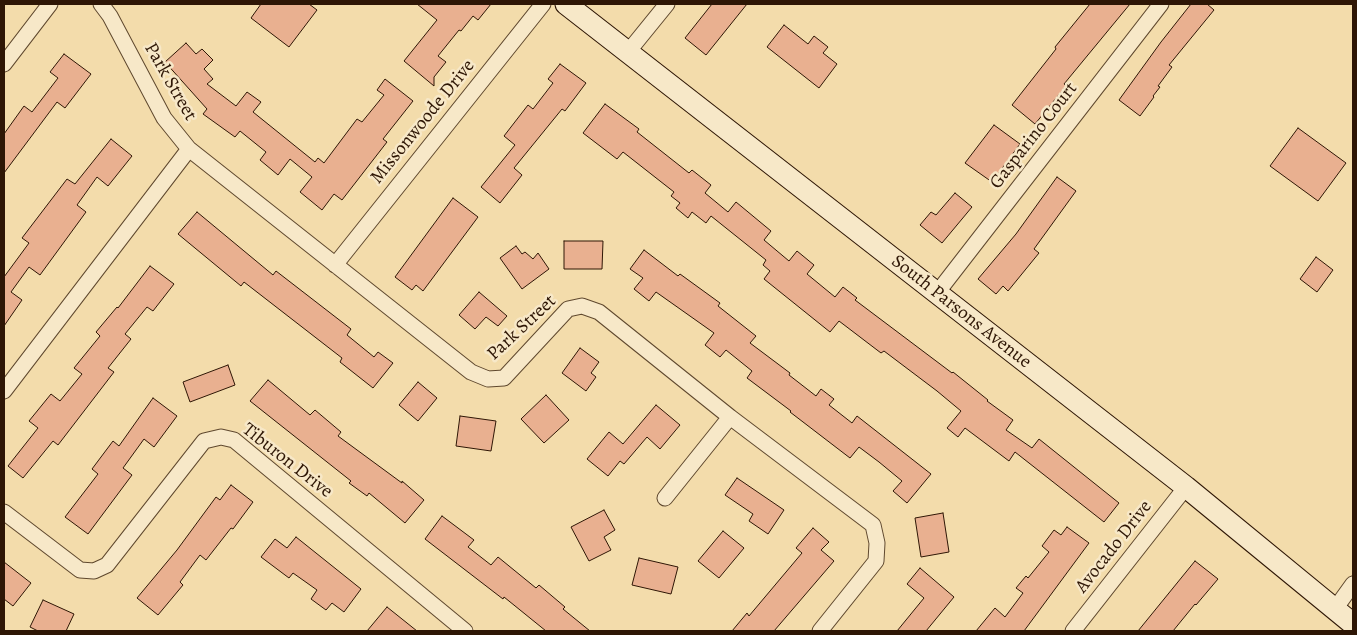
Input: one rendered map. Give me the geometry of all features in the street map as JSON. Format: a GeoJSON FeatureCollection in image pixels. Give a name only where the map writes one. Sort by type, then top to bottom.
{"type":"FeatureCollection","features":[{"type":"Feature","properties":{"kind":"street"},"geometry":{"type":"LineString","coordinates":[[4,64],[50,4]]}},
{"type":"Feature","properties":{"kind":"street","name":"Park Street"},"geometry":{"type":"LineString","coordinates":[[101,4],[110,16],[164,118],[189,149],[471,372],[488,380],[504,378],[568,309],[582,306],[599,312],[730,417],[873,525],[877,543],[876,561],[820,631]]}},
{"type":"Feature","properties":{"kind":"street","name":"Missonwoode Drive"},"geometry":{"type":"LineString","coordinates":[[335,265],[542,4]]}},
{"type":"Feature","properties":{"kind":"street","name":"South Parsons Avenue"},"geometry":{"type":"LineString","coordinates":[[566,4],[1186,487],[1353,624]]}},
{"type":"Feature","properties":{"kind":"street"},"geometry":{"type":"LineString","coordinates":[[628,52],[666,4]]}},
{"type":"Feature","properties":{"kind":"street","name":"Gasparino Court"},"geometry":{"type":"LineString","coordinates":[[937,293],[1161,4]]}},
{"type":"Feature","properties":{"kind":"street"},"geometry":{"type":"LineString","coordinates":[[4,391],[189,149]]}},
{"type":"Feature","properties":{"kind":"street"},"geometry":{"type":"LineString","coordinates":[[665,498],[730,417]]}},
{"type":"Feature","properties":{"kind":"street","name":"Tiburon Drive"},"geometry":{"type":"LineString","coordinates":[[4,512],[80,570],[94,571],[107,564],[204,441],[221,438],[234,440],[462,631]]}},
{"type":"Feature","properties":{"kind":"street","name":"Avocado Drive"},"geometry":{"type":"LineString","coordinates":[[1073,631],[1186,487]]}},
{"type":"Feature","properties":{"kind":"street"},"geometry":{"type":"LineString","coordinates":[[1335,609],[1353,584]]}},
{"type":"Feature","properties":{"kind":"building"},"geometry":{"type":"Polygon","coordinates":[[[261,4],[309,4],[317,10],[289,47],[251,18],[261,4]]]}},
{"type":"Feature","properties":{"kind":"building"},"geometry":{"type":"Polygon","coordinates":[[[417,4],[491,4],[478,20],[473,16],[438,56],[446,62],[434,77],[434,86],[404,61],[437,20],[417,4]]]}},
{"type":"Feature","properties":{"kind":"building"},"geometry":{"type":"Polygon","coordinates":[[[712,4],[747,4],[706,55],[685,38],[712,4]]]}},
{"type":"Feature","properties":{"kind":"building"},"geometry":{"type":"Polygon","coordinates":[[[1090,4],[1130,4],[1064,84],[1066,86],[1035,124],[1012,105],[1090,4]]]}},
{"type":"Feature","properties":{"kind":"building"},"geometry":{"type":"Polygon","coordinates":[[[1191,4],[1207,4],[1214,10],[1169,65],[1172,67],[1140,116],[1119,100],[1191,4]]]}},
{"type":"Feature","properties":{"kind":"building"},"geometry":{"type":"Polygon","coordinates":[[[784,25],[808,44],[814,36],[828,47],[823,53],[837,64],[819,88],[767,47],[784,25]]]}},
{"type":"Feature","properties":{"kind":"building"},"geometry":{"type":"Polygon","coordinates":[[[186,43],[196,54],[202,49],[213,60],[204,69],[213,79],[207,84],[236,106],[247,92],[261,102],[253,112],[315,162],[318,158],[324,163],[357,119],[362,122],[384,95],[377,90],[385,79],[413,101],[383,139],[387,142],[342,200],[334,194],[322,210],[300,192],[312,177],[290,159],[278,175],[260,160],[266,152],[240,131],[235,137],[203,114],[207,109],[165,62],[186,43]]]}},
{"type":"Feature","properties":{"kind":"building"},"geometry":{"type":"Polygon","coordinates":[[[64,54],[91,74],[65,108],[57,102],[4,173],[4,134],[24,106],[32,112],[58,78],[50,72],[64,54]]]}},
{"type":"Feature","properties":{"kind":"building"},"geometry":{"type":"Polygon","coordinates":[[[560,64],[586,83],[565,111],[562,109],[514,168],[522,175],[500,203],[481,187],[515,145],[504,136],[528,105],[533,109],[553,83],[548,79],[560,64]]]}},
{"type":"Feature","properties":{"kind":"building"},"geometry":{"type":"Polygon","coordinates":[[[605,104],[639,129],[637,132],[689,173],[692,170],[711,185],[705,193],[728,212],[736,202],[771,231],[764,240],[789,261],[797,251],[814,265],[807,274],[835,297],[843,287],[857,298],[855,300],[953,372],[1013,420],[1006,430],[1032,448],[1039,439],[1119,503],[1104,522],[1015,452],[1009,461],[965,428],[958,437],[947,428],[961,411],[937,391],[884,351],[881,353],[839,321],[830,332],[764,279],[770,271],[763,265],[766,260],[711,216],[706,223],[692,212],[688,218],[676,208],[680,203],[671,196],[674,192],[623,152],[617,159],[583,133],[605,104]]]}},
{"type":"Feature","properties":{"kind":"building"},"geometry":{"type":"Polygon","coordinates":[[[994,125],[1020,144],[992,182],[965,163],[994,125]]]}},
{"type":"Feature","properties":{"kind":"building"},"geometry":{"type":"Polygon","coordinates":[[[1298,128],[1346,163],[1318,201],[1270,166],[1298,128]]]}},
{"type":"Feature","properties":{"kind":"building"},"geometry":{"type":"Polygon","coordinates":[[[111,139],[132,156],[108,186],[97,177],[77,205],[86,212],[40,275],[29,267],[11,292],[22,300],[4,326],[4,277],[29,243],[22,238],[67,179],[75,184],[111,139]]]}},
{"type":"Feature","properties":{"kind":"building"},"geometry":{"type":"Polygon","coordinates":[[[1057,177],[1076,191],[1034,249],[1039,253],[1008,291],[1003,286],[996,294],[978,279],[1016,234],[1057,177]]]}},
{"type":"Feature","properties":{"kind":"building"},"geometry":{"type":"Polygon","coordinates":[[[955,193],[972,207],[942,243],[920,225],[931,212],[936,215],[955,193]]]}},
{"type":"Feature","properties":{"kind":"building"},"geometry":{"type":"Polygon","coordinates":[[[453,198],[478,217],[423,291],[416,285],[412,290],[395,277],[453,198]]]}},
{"type":"Feature","properties":{"kind":"building"},"geometry":{"type":"Polygon","coordinates":[[[197,212],[273,275],[276,271],[351,329],[347,335],[374,357],[378,352],[393,363],[373,388],[340,362],[342,358],[244,282],[241,286],[178,234],[197,212]]]}},
{"type":"Feature","properties":{"kind":"building"},"geometry":{"type":"Polygon","coordinates":[[[564,241],[603,241],[602,269],[564,269],[564,241]]]}},
{"type":"Feature","properties":{"kind":"building"},"geometry":{"type":"Polygon","coordinates":[[[516,246],[522,254],[525,252],[533,259],[538,253],[549,269],[522,289],[500,258],[516,246]]]}},
{"type":"Feature","properties":{"kind":"building"},"geometry":{"type":"Polygon","coordinates":[[[644,250],[678,276],[680,274],[720,303],[718,306],[756,336],[750,343],[790,373],[789,375],[816,396],[821,389],[834,399],[829,405],[852,423],[857,416],[931,474],[907,503],[893,491],[902,481],[879,462],[859,447],[850,458],[747,378],[752,371],[726,350],[720,357],[705,345],[714,333],[656,292],[649,301],[634,289],[643,278],[630,269],[644,250]]]}},
{"type":"Feature","properties":{"kind":"building"},"geometry":{"type":"Polygon","coordinates":[[[1316,257],[1333,270],[1317,292],[1300,279],[1316,257]]]}},
{"type":"Feature","properties":{"kind":"building"},"geometry":{"type":"Polygon","coordinates":[[[150,266],[174,284],[153,311],[147,307],[125,334],[131,339],[108,368],[114,372],[58,445],[53,441],[23,478],[8,466],[38,428],[29,421],[51,394],[60,401],[82,374],[74,368],[100,336],[96,332],[118,308],[150,266]]]}},
{"type":"Feature","properties":{"kind":"building"},"geometry":{"type":"Polygon","coordinates":[[[479,292],[507,316],[498,326],[486,317],[475,329],[459,315],[479,292]]]}},
{"type":"Feature","properties":{"kind":"building"},"geometry":{"type":"Polygon","coordinates":[[[580,348],[599,362],[591,373],[596,377],[586,391],[562,373],[580,348]]]}},
{"type":"Feature","properties":{"kind":"building"},"geometry":{"type":"Polygon","coordinates":[[[228,365],[235,385],[190,402],[183,382],[228,365]]]}},
{"type":"Feature","properties":{"kind":"building"},"geometry":{"type":"Polygon","coordinates":[[[268,380],[310,415],[315,410],[341,432],[338,436],[402,483],[402,481],[424,500],[405,523],[369,493],[367,496],[349,483],[351,481],[250,401],[268,380]]]}},
{"type":"Feature","properties":{"kind":"building"},"geometry":{"type":"Polygon","coordinates":[[[418,382],[437,398],[418,421],[399,405],[418,382]]]}},
{"type":"Feature","properties":{"kind":"building"},"geometry":{"type":"Polygon","coordinates":[[[546,395],[569,420],[544,443],[521,419],[546,395]]]}},
{"type":"Feature","properties":{"kind":"building"},"geometry":{"type":"Polygon","coordinates":[[[153,398],[177,416],[154,447],[144,439],[123,468],[132,475],[88,534],[65,517],[98,474],[92,469],[113,441],[119,446],[153,398]]]}},
{"type":"Feature","properties":{"kind":"building"},"geometry":{"type":"Polygon","coordinates":[[[656,405],[680,425],[660,449],[647,437],[624,464],[620,461],[608,476],[587,459],[609,432],[623,444],[656,405]]]}},
{"type":"Feature","properties":{"kind":"building"},"geometry":{"type":"Polygon","coordinates":[[[460,416],[496,421],[491,451],[456,446],[460,416]]]}},
{"type":"Feature","properties":{"kind":"building"},"geometry":{"type":"Polygon","coordinates":[[[737,478],[784,510],[768,534],[749,521],[753,514],[725,495],[737,478]]]}},
{"type":"Feature","properties":{"kind":"building"},"geometry":{"type":"Polygon","coordinates":[[[231,485],[253,502],[206,560],[200,555],[180,582],[183,585],[158,615],[137,598],[177,550],[216,497],[220,500],[231,485]]]}},
{"type":"Feature","properties":{"kind":"building"},"geometry":{"type":"Polygon","coordinates":[[[604,510],[615,530],[604,537],[611,550],[589,561],[571,527],[604,510]]]}},
{"type":"Feature","properties":{"kind":"building"},"geometry":{"type":"Polygon","coordinates":[[[943,513],[949,552],[921,557],[915,518],[943,513]]]}},
{"type":"Feature","properties":{"kind":"building"},"geometry":{"type":"Polygon","coordinates":[[[442,516],[474,540],[468,547],[491,565],[498,557],[536,588],[539,585],[565,607],[563,609],[590,631],[546,631],[504,597],[503,599],[425,539],[442,516]]]}},
{"type":"Feature","properties":{"kind":"building"},"geometry":{"type":"Polygon","coordinates":[[[1067,527],[1089,543],[1024,631],[976,631],[995,608],[1005,617],[1023,593],[1016,588],[1026,576],[1028,578],[1049,552],[1042,546],[1054,530],[1061,535],[1067,527]]]}},
{"type":"Feature","properties":{"kind":"building"},"geometry":{"type":"Polygon","coordinates":[[[813,528],[829,542],[821,550],[834,561],[774,631],[732,631],[747,613],[749,616],[802,553],[796,548],[813,528]]]}},
{"type":"Feature","properties":{"kind":"building"},"geometry":{"type":"Polygon","coordinates":[[[723,531],[744,548],[719,578],[698,561],[723,531]]]}},
{"type":"Feature","properties":{"kind":"building"},"geometry":{"type":"Polygon","coordinates":[[[296,537],[361,589],[344,612],[332,603],[326,610],[311,599],[317,590],[293,573],[289,578],[261,557],[275,539],[287,548],[296,537]]]}},
{"type":"Feature","properties":{"kind":"building"},"geometry":{"type":"Polygon","coordinates":[[[639,558],[678,567],[671,594],[632,585],[639,558]]]}},
{"type":"Feature","properties":{"kind":"building"},"geometry":{"type":"Polygon","coordinates":[[[1195,561],[1218,579],[1173,631],[1138,631],[1195,561]]]}},
{"type":"Feature","properties":{"kind":"building"},"geometry":{"type":"Polygon","coordinates":[[[4,562],[31,583],[13,606],[4,599],[4,562]]]}},
{"type":"Feature","properties":{"kind":"building"},"geometry":{"type":"Polygon","coordinates":[[[920,568],[954,597],[926,631],[897,631],[924,598],[907,584],[920,568]]]}},
{"type":"Feature","properties":{"kind":"building"},"geometry":{"type":"Polygon","coordinates":[[[43,600],[74,614],[66,631],[38,631],[30,627],[43,600]]]}},
{"type":"Feature","properties":{"kind":"building"},"geometry":{"type":"Polygon","coordinates":[[[387,607],[417,631],[367,631],[387,607]]]}}]}
